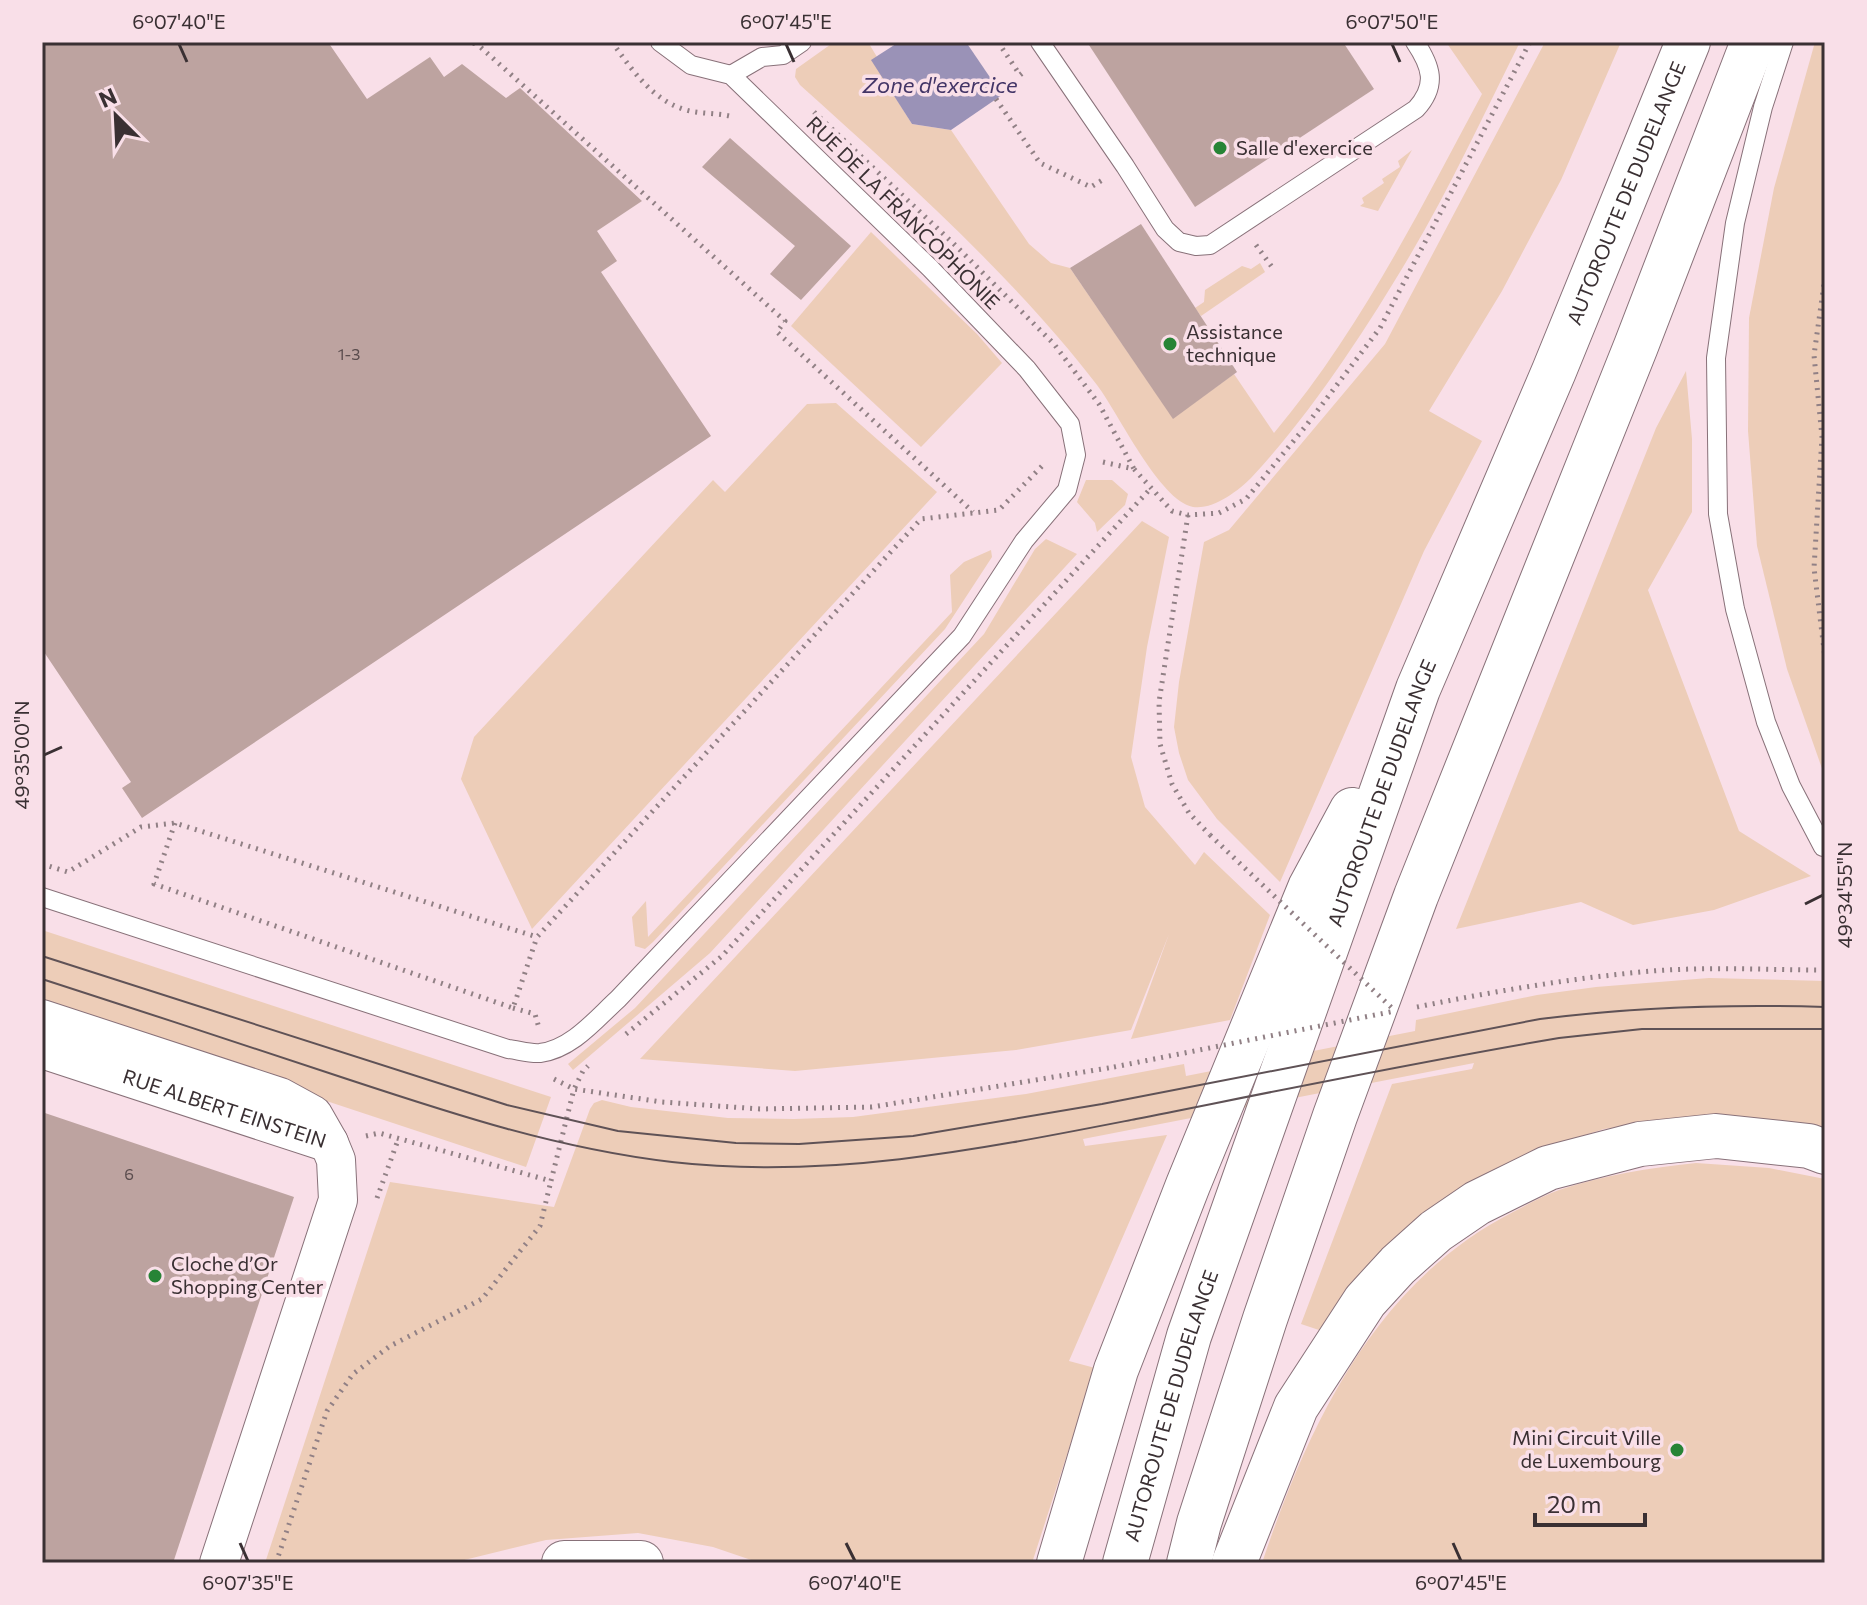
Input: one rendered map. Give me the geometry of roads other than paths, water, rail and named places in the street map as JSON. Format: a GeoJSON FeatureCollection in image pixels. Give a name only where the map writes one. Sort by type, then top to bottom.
{"type":"FeatureCollection","features":[{"type":"Feature","properties":{"kind":"highway","name":"AUTOROUTE DE DUDELANGE"},"geometry":{"type":"LineString","coordinates":[[1125,1563],[1189,1336],[1418,689],[1554,371],[1688,42]]}},
{"type":"Feature","properties":{"kind":"highway"},"geometry":{"type":"LineString","coordinates":[[1189,1563],[1265,1319],[1416,896],[1636,346],[1753,42]]}},
{"type":"Feature","properties":{"kind":"highway"},"geometry":{"type":"LineString","coordinates":[[1059,1563],[1116,1370],[1211,1129],[1310,888],[1418,689]]}},
{"type":"Feature","properties":{"kind":"highway"},"geometry":{"type":"LineString","coordinates":[[1234,1563],[1296,1407],[1365,1301],[1398,1265],[1436,1231],[1477,1203],[1548,1168],[1640,1144],[1716,1136],[1809,1146],[1825,1152]]}},
{"type":"Feature","properties":{"kind":"highway"},"geometry":{"type":"LineString","coordinates":[[564,1563],[641,1563]]}},
{"type":"Feature","properties":{"kind":"street","name":"RUE ALBERT EINSTEIN"},"geometry":{"type":"LineString","coordinates":[[42,1019],[280,1097],[313,1115],[329,1143]]}},
{"type":"Feature","properties":{"kind":"street","name":"RUE ALBERT EINSTEIN"},"geometry":{"type":"LineString","coordinates":[[42,1049],[329,1143]]}},
{"type":"Feature","properties":{"kind":"street"},"geometry":{"type":"LineString","coordinates":[[219,1563],[338,1200],[337,1170],[329,1143]]}},
{"type":"Feature","properties":{"kind":"lane"},"geometry":{"type":"LineString","coordinates":[[660,42],[691,65],[731,75],[764,50],[783,55],[802,42]]}},
{"type":"Feature","properties":{"kind":"lane"},"geometry":{"type":"LineString","coordinates":[[1040,42],[1165,229],[1179,242],[1196,246],[1210,245],[1416,109],[1430,87],[1431,72],[1415,42]]}},
{"type":"Feature","properties":{"kind":"lane"},"geometry":{"type":"LineString","coordinates":[[1784,42],[1763,107],[1735,223],[1716,358],[1718,514],[1735,609],[1766,722],[1791,786],[1823,847]]}},
{"type":"Feature","properties":{"kind":"lane","name":"RUE DE LA FRANCOPHONIE"},"geometry":{"type":"LineString","coordinates":[[42,897],[508,1049],[537,1053],[558,1048],[578,1036],[618,999],[962,636],[1024,541],[1067,490],[1076,455],[1070,424],[1027,369],[930,268],[731,75]]}},
{"type":"Feature","properties":{"kind":"water","name":"Zone d'exercice"},"geometry":{"type":"Polygon","coordinates":[[[899,42],[966,42],[1002,95],[951,130],[912,124],[871,60],[899,42]]]}},
{"type":"Feature","properties":{"kind":"tram line"},"geometry":{"type":"LineString","coordinates":[[42,956],[507,1105],[618,1131],[736,1143],[799,1144],[913,1136],[1102,1104],[1540,1019],[1682,1007],[1825,1007]]}},
{"type":"Feature","properties":{"kind":"tram line"},"geometry":{"type":"LineString","coordinates":[[42,979],[507,1129],[630,1156],[731,1167],[847,1164],[963,1151],[1559,1038],[1642,1029],[1825,1029]]}},
{"type":"Feature","properties":{"kind":"place","name":"Salle d'exercice"},"geometry":{"type":"Point","coordinates":[1220,148]}},
{"type":"Feature","properties":{"kind":"place","name":"Assistance technique"},"geometry":{"type":"Point","coordinates":[1170,344]}},
{"type":"Feature","properties":{"kind":"place","name":"Cloche d’Or Shopping Center"},"geometry":{"type":"Point","coordinates":[155,1276]}},
{"type":"Feature","properties":{"kind":"place","name":"Mini Circuit Ville de Luxembourg"},"geometry":{"type":"Point","coordinates":[1677,1450]}}]}
